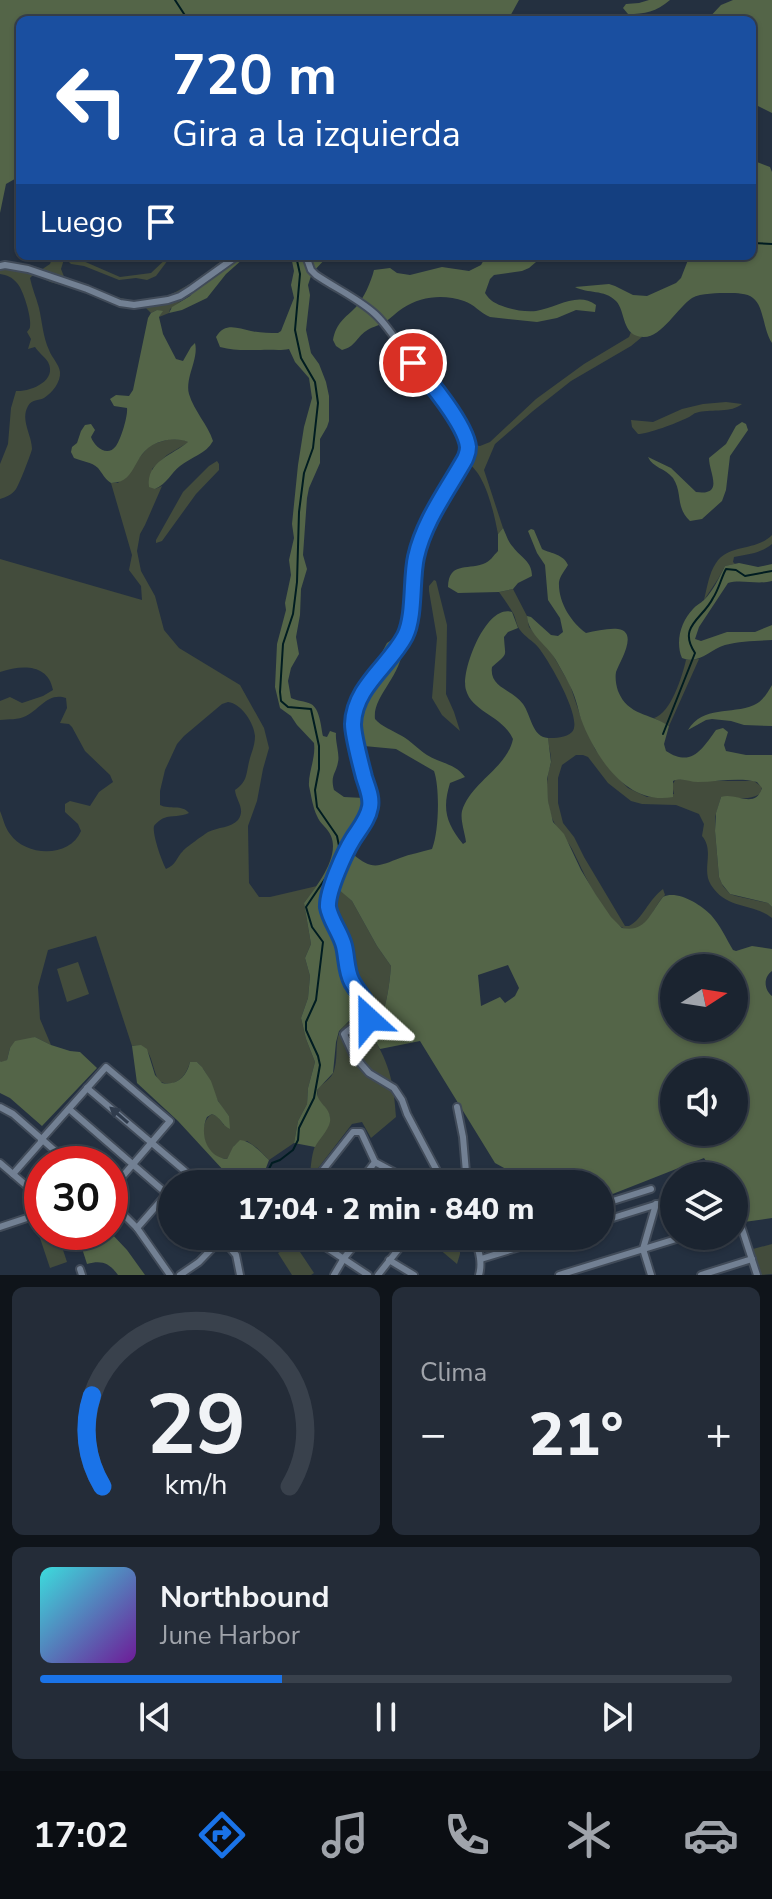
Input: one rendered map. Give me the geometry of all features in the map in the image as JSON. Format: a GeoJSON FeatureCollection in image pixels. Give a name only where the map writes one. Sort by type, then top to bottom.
{"type":"FeatureCollection","features":[{"type":"Feature","properties":{"kind":"street"},"geometry":{"type":"LineString","coordinates":[[0,266],[28,269],[120,303],[134,305],[180,296],[232,260]]}},
{"type":"Feature","properties":{"kind":"street"},"geometry":{"type":"LineString","coordinates":[[307,260],[316,275],[365,305],[382,321],[444,400],[461,429],[468,450],[424,531],[416,559],[407,632],[376,674],[356,711],[353,725],[371,802],[368,815],[352,840],[328,897],[329,911],[344,944],[348,973],[368,1006],[369,1019],[352,1025],[344,1034],[347,1042],[369,1073],[394,1088],[437,1170]]}},
{"type":"Feature","properties":{"kind":"street"},"geometry":{"type":"LineString","coordinates":[[13,1174],[106,1067],[170,1121],[128,1170]]}},
{"type":"Feature","properties":{"kind":"street"},"geometry":{"type":"LineString","coordinates":[[87,1088],[184,1170]]}},
{"type":"Feature","properties":{"kind":"street"},"geometry":{"type":"LineString","coordinates":[[0,1107],[13,1114],[49,1146]]}},
{"type":"Feature","properties":{"kind":"street"},"geometry":{"type":"LineString","coordinates":[[457,1107],[466,1170]]}},
{"type":"Feature","properties":{"kind":"street"},"geometry":{"type":"LineString","coordinates":[[69,1109],[133,1164],[158,1180]]}},
{"type":"Feature","properties":{"kind":"street"},"geometry":{"type":"LineString","coordinates":[[323,1170],[353,1132],[361,1132],[375,1162],[388,1170]]}},
{"type":"Feature","properties":{"kind":"street"},"geometry":{"type":"LineString","coordinates":[[369,1170],[375,1162]]}},
{"type":"Feature","properties":{"kind":"street"},"geometry":{"type":"LineString","coordinates":[[0,1163],[24,1183]]}},
{"type":"Feature","properties":{"kind":"street"},"geometry":{"type":"LineString","coordinates":[[614,1201],[651,1189]]}},
{"type":"Feature","properties":{"kind":"street"},"geometry":{"type":"LineString","coordinates":[[614,1218],[660,1203]]}},
{"type":"Feature","properties":{"kind":"street"},"geometry":{"type":"LineString","coordinates":[[651,1275],[643,1249],[656,1204]]}},
{"type":"Feature","properties":{"kind":"street"},"geometry":{"type":"LineString","coordinates":[[137,1228],[158,1205]]}},
{"type":"Feature","properties":{"kind":"street"},"geometry":{"type":"LineString","coordinates":[[0,1227],[24,1219]]}},
{"type":"Feature","properties":{"kind":"street"},"geometry":{"type":"LineString","coordinates":[[128,1219],[170,1275]]}},
{"type":"Feature","properties":{"kind":"street"},"geometry":{"type":"LineString","coordinates":[[559,1275],[660,1244]]}},
{"type":"Feature","properties":{"kind":"street"},"geometry":{"type":"LineString","coordinates":[[748,1247],[757,1275]]}},
{"type":"Feature","properties":{"kind":"street"},"geometry":{"type":"LineString","coordinates":[[180,1275],[211,1250]]}},
{"type":"Feature","properties":{"kind":"street"},"geometry":{"type":"LineString","coordinates":[[232,1250],[240,1275]]}},
{"type":"Feature","properties":{"kind":"street"},"geometry":{"type":"LineString","coordinates":[[333,1250],[368,1275]]}},
{"type":"Feature","properties":{"kind":"street"},"geometry":{"type":"LineString","coordinates":[[334,1275],[351,1250]]}},
{"type":"Feature","properties":{"kind":"street"},"geometry":{"type":"LineString","coordinates":[[378,1275],[397,1250]]}},
{"type":"Feature","properties":{"kind":"street"},"geometry":{"type":"LineString","coordinates":[[478,1250],[479,1275]]}},
{"type":"Feature","properties":{"kind":"street"},"geometry":{"type":"LineString","coordinates":[[481,1259],[510,1250]]}},
{"type":"Feature","properties":{"kind":"street"},"geometry":{"type":"LineString","coordinates":[[701,1275],[752,1259]]}},
{"type":"Feature","properties":{"kind":"street"},"geometry":{"type":"LineString","coordinates":[[389,1260],[414,1275]]}},
{"type":"Feature","properties":{"kind":"street"},"geometry":{"type":"LineString","coordinates":[[592,1265],[596,1275]]}},
{"type":"Feature","properties":{"kind":"green space"},"geometry":{"type":"Polygon","coordinates":[[[0,0],[519,0],[510,16],[16,16],[16,178],[6,184],[0,213],[0,0]]]}},
{"type":"Feature","properties":{"kind":"green space"},"geometry":{"type":"Polygon","coordinates":[[[670,0],[645,13],[628,14],[623,8],[626,4],[670,0]]]}},
{"type":"Feature","properties":{"kind":"green space"},"geometry":{"type":"Polygon","coordinates":[[[733,0],[772,0],[772,113],[756,105],[756,16],[711,16],[721,5],[733,0]]]}},
{"type":"Feature","properties":{"kind":"green space"},"geometry":{"type":"Polygon","coordinates":[[[756,161],[770,167],[772,343],[757,302],[745,294],[696,296],[657,332],[644,337],[631,333],[619,305],[611,297],[575,287],[609,284],[633,295],[647,296],[681,278],[688,260],[756,260],[756,161]]]}},
{"type":"Feature","properties":{"kind":"green space"},"geometry":{"type":"Polygon","coordinates":[[[52,260],[64,260],[61,269],[65,279],[136,301],[166,296],[223,260],[234,260],[170,309],[169,313],[159,317],[162,312],[157,310],[151,313],[145,307],[50,282],[38,276],[30,278],[45,340],[60,376],[50,393],[28,406],[25,417],[32,449],[16,489],[0,499],[0,464],[8,444],[11,408],[16,391],[41,384],[50,369],[35,347],[28,349],[30,323],[24,297],[15,281],[0,274],[0,265],[12,264],[41,270],[52,260]]]}},
{"type":"Feature","properties":{"kind":"green space"},"geometry":{"type":"Polygon","coordinates":[[[67,260],[81,260],[120,277],[151,273],[168,260],[156,276],[147,280],[119,280],[67,260]]]}},
{"type":"Feature","properties":{"kind":"green space"},"geometry":{"type":"Polygon","coordinates":[[[233,260],[242,260],[207,298],[169,313],[233,260]]]}},
{"type":"Feature","properties":{"kind":"green space"},"geometry":{"type":"Polygon","coordinates":[[[291,260],[324,260],[312,273],[308,285],[310,295],[306,330],[311,353],[326,382],[329,421],[320,439],[320,463],[307,498],[303,555],[307,569],[301,589],[296,637],[299,654],[288,681],[291,698],[311,704],[316,710],[323,736],[327,737],[330,731],[336,733],[338,759],[333,778],[334,790],[344,797],[364,798],[373,809],[370,829],[353,854],[365,863],[381,865],[432,849],[434,841],[438,799],[434,771],[396,749],[364,746],[353,740],[345,726],[349,708],[387,643],[396,637],[402,640],[402,652],[395,673],[379,701],[375,719],[465,777],[450,783],[446,808],[453,829],[463,844],[466,842],[462,811],[473,792],[504,758],[513,739],[502,725],[469,697],[465,681],[467,669],[484,628],[502,612],[512,612],[518,628],[504,637],[505,654],[492,667],[492,674],[498,684],[523,704],[538,734],[548,738],[551,762],[547,779],[548,801],[553,822],[564,834],[581,870],[611,917],[622,928],[637,928],[647,920],[663,897],[675,895],[695,903],[711,915],[733,950],[752,946],[772,949],[772,971],[766,984],[772,996],[772,1218],[748,1221],[748,1162],[707,1162],[704,1158],[694,1162],[660,1162],[660,1175],[614,1193],[614,1170],[508,1170],[495,1163],[420,1041],[380,1049],[373,1037],[386,1003],[391,966],[352,901],[337,888],[325,909],[339,944],[347,984],[361,1008],[358,1018],[349,1021],[339,1031],[333,1073],[317,1090],[330,1117],[327,1129],[315,1147],[294,1143],[298,1121],[307,1104],[315,1062],[301,1018],[308,998],[310,976],[305,958],[311,944],[304,903],[330,862],[333,844],[330,833],[316,813],[309,786],[314,743],[280,708],[275,687],[277,644],[291,575],[289,560],[294,538],[292,524],[298,465],[312,398],[309,378],[295,362],[289,349],[230,349],[220,347],[216,337],[223,329],[232,327],[261,333],[281,331],[294,298],[291,285],[294,271],[291,260]],[[508,965],[478,975],[481,1006],[500,997],[505,1003],[515,996],[519,988],[508,965]]]}},
{"type":"Feature","properties":{"kind":"green space"},"geometry":{"type":"Polygon","coordinates":[[[484,260],[538,260],[522,271],[494,275],[490,279],[485,293],[496,303],[532,311],[582,300],[596,305],[595,312],[576,310],[537,322],[490,317],[464,301],[433,297],[403,308],[366,331],[346,349],[336,346],[333,340],[336,329],[362,299],[374,270],[390,268],[397,273],[410,275],[442,267],[469,271],[484,260]]]}},
{"type":"Feature","properties":{"kind":"green space"},"geometry":{"type":"Polygon","coordinates":[[[157,310],[163,311],[159,317],[163,334],[176,359],[183,361],[195,343],[189,394],[213,441],[155,489],[149,487],[149,478],[156,465],[188,442],[170,440],[152,445],[127,478],[111,483],[96,466],[74,458],[72,447],[85,425],[91,424],[95,430],[91,437],[98,447],[109,451],[116,446],[124,427],[127,408],[114,406],[110,399],[116,395],[129,396],[133,390],[148,318],[157,310]]]}},
{"type":"Feature","properties":{"kind":"green space"},"geometry":{"type":"Polygon","coordinates":[[[387,321],[435,379],[471,442],[480,446],[490,442],[536,399],[584,364],[629,337],[631,332],[642,337],[571,381],[495,444],[484,470],[503,528],[498,534],[485,486],[469,464],[465,467],[429,532],[419,567],[414,614],[403,647],[396,637],[403,628],[415,546],[427,514],[454,468],[461,446],[460,438],[437,396],[380,325],[387,321]]]}},
{"type":"Feature","properties":{"kind":"green space"},"geometry":{"type":"Polygon","coordinates":[[[726,402],[742,404],[727,410],[696,413],[643,434],[638,434],[632,427],[631,420],[653,422],[682,409],[726,402]]]}},
{"type":"Feature","properties":{"kind":"green space"},"geometry":{"type":"Polygon","coordinates":[[[742,422],[748,430],[730,456],[722,501],[702,519],[690,521],[682,510],[673,478],[648,457],[671,468],[696,492],[705,492],[713,487],[709,458],[726,444],[736,426],[742,422]]]}},
{"type":"Feature","properties":{"kind":"green space"},"geometry":{"type":"Polygon","coordinates":[[[170,439],[189,442],[167,455],[152,469],[155,489],[162,486],[140,534],[137,551],[141,571],[155,596],[164,630],[179,648],[240,685],[264,728],[269,748],[248,826],[249,883],[259,897],[317,886],[304,903],[311,944],[305,958],[310,976],[308,998],[301,1018],[315,1062],[307,1104],[298,1121],[294,1143],[269,1160],[247,1141],[235,1145],[227,1159],[217,1157],[210,1151],[204,1134],[205,1123],[212,1114],[224,1125],[229,1116],[217,1099],[207,1074],[197,1062],[190,1062],[179,1080],[170,1084],[159,1081],[148,1052],[139,1046],[132,1046],[96,936],[48,950],[38,987],[40,1019],[51,1045],[35,1037],[10,1048],[7,1060],[0,1061],[0,811],[8,832],[17,842],[37,850],[58,850],[68,846],[81,831],[65,812],[65,804],[70,801],[90,806],[99,792],[113,782],[110,775],[85,751],[72,727],[60,723],[67,708],[66,698],[54,697],[23,717],[0,720],[0,701],[10,697],[22,703],[53,690],[46,675],[32,668],[0,672],[0,559],[142,600],[141,586],[129,570],[132,555],[111,483],[118,483],[150,445],[170,439]],[[233,703],[222,704],[184,736],[165,770],[160,805],[189,813],[164,818],[154,826],[166,869],[199,838],[212,830],[232,825],[240,816],[235,790],[245,778],[255,736],[246,714],[233,703]]]}},
{"type":"Feature","properties":{"kind":"green space"},"geometry":{"type":"Polygon","coordinates":[[[217,461],[219,470],[196,494],[162,541],[156,543],[183,492],[217,461]]]}},
{"type":"Feature","properties":{"kind":"green space"},"geometry":{"type":"Polygon","coordinates":[[[503,528],[511,545],[528,563],[532,576],[513,589],[499,592],[458,593],[448,587],[455,570],[483,564],[491,559],[498,551],[498,534],[503,528]]]}},
{"type":"Feature","properties":{"kind":"green space"},"geometry":{"type":"Polygon","coordinates":[[[531,529],[542,549],[560,556],[568,565],[559,589],[566,611],[575,623],[586,633],[618,629],[627,635],[626,648],[616,672],[618,691],[634,710],[669,726],[664,744],[666,751],[683,758],[690,757],[716,730],[723,728],[728,732],[724,745],[726,751],[772,755],[772,907],[768,903],[730,894],[719,877],[715,831],[721,797],[755,798],[762,788],[757,782],[676,780],[673,781],[673,797],[656,798],[627,786],[595,748],[568,681],[528,623],[527,616],[551,635],[558,636],[563,632],[560,618],[548,600],[545,565],[528,531],[531,529]]]}},
{"type":"Feature","properties":{"kind":"green space"},"geometry":{"type":"Polygon","coordinates":[[[772,535],[772,544],[767,547],[734,557],[735,564],[725,566],[704,600],[712,571],[721,557],[758,544],[772,535]]]}},
{"type":"Feature","properties":{"kind":"green space"},"geometry":{"type":"Polygon","coordinates":[[[739,563],[758,567],[772,564],[772,581],[728,583],[699,627],[695,639],[701,641],[727,632],[755,632],[772,625],[772,640],[719,647],[694,660],[682,658],[679,639],[685,619],[710,593],[725,566],[739,563]]]}},
{"type":"Feature","properties":{"kind":"green space"},"geometry":{"type":"Polygon","coordinates":[[[434,580],[447,625],[446,694],[460,731],[442,715],[432,698],[437,638],[429,586],[434,580]]]}},
{"type":"Feature","properties":{"kind":"green space"},"geometry":{"type":"Polygon","coordinates":[[[513,589],[527,616],[529,627],[550,650],[570,685],[595,749],[628,788],[647,797],[674,794],[672,785],[676,779],[754,781],[762,787],[760,794],[750,798],[721,797],[715,817],[715,831],[719,877],[723,886],[730,894],[768,903],[772,907],[772,918],[724,898],[711,885],[707,873],[706,842],[702,836],[704,824],[699,814],[676,805],[631,801],[608,783],[588,757],[576,755],[562,765],[558,778],[558,803],[563,823],[625,926],[638,919],[663,889],[665,895],[648,920],[633,930],[624,928],[606,911],[550,812],[547,784],[551,760],[548,738],[564,737],[572,732],[573,715],[549,664],[538,647],[520,630],[499,592],[513,589]]]}},
{"type":"Feature","properties":{"kind":"green space"},"geometry":{"type":"Polygon","coordinates":[[[699,659],[669,726],[654,718],[671,702],[686,660],[699,659]]]}},
{"type":"Feature","properties":{"kind":"green space"},"geometry":{"type":"Polygon","coordinates":[[[772,685],[772,726],[712,719],[688,730],[701,717],[754,705],[763,699],[772,685]]]}},
{"type":"Feature","properties":{"kind":"green space"},"geometry":{"type":"Polygon","coordinates":[[[337,887],[352,901],[391,966],[386,1003],[373,1037],[390,1076],[396,1117],[371,1138],[362,1122],[352,1124],[317,1170],[310,1170],[315,1146],[330,1119],[318,1100],[317,1090],[334,1071],[339,1034],[349,1022],[358,1018],[359,1001],[347,984],[339,944],[325,909],[337,887]]]}},
{"type":"Feature","properties":{"kind":"green space"},"geometry":{"type":"Polygon","coordinates":[[[78,962],[89,994],[67,1002],[57,969],[78,962]]]}},
{"type":"Feature","properties":{"kind":"green space"},"geometry":{"type":"Polygon","coordinates":[[[35,1037],[51,1045],[80,1052],[97,1068],[42,1126],[0,1093],[0,1061],[7,1060],[15,1041],[35,1037]]]}},
{"type":"Feature","properties":{"kind":"green space"},"geometry":{"type":"Polygon","coordinates":[[[141,1045],[147,1049],[155,1075],[162,1083],[180,1079],[190,1062],[197,1062],[229,1116],[230,1129],[215,1115],[207,1117],[204,1130],[206,1144],[214,1154],[227,1159],[240,1140],[248,1142],[269,1160],[265,1170],[223,1170],[178,1121],[137,1083],[132,1046],[141,1045]]]}},
{"type":"Feature","properties":{"kind":"green space"},"geometry":{"type":"Polygon","coordinates":[[[772,1244],[772,1274],[761,1275],[753,1249],[772,1244]]]}},
{"type":"Feature","properties":{"kind":"green space"},"geometry":{"type":"Polygon","coordinates":[[[44,1250],[63,1250],[67,1262],[50,1268],[44,1250]]]}},
{"type":"Feature","properties":{"kind":"green space"},"geometry":{"type":"Polygon","coordinates":[[[83,1250],[127,1250],[145,1275],[118,1275],[105,1264],[87,1264],[83,1250]]]}},
{"type":"Feature","properties":{"kind":"green space"},"geometry":{"type":"Polygon","coordinates":[[[299,1250],[314,1273],[292,1275],[278,1253],[299,1250]]]}},
{"type":"Feature","properties":{"kind":"green space"},"geometry":{"type":"Polygon","coordinates":[[[440,1250],[460,1250],[457,1264],[440,1250]]]}},
{"type":"Feature","properties":{"kind":"waterway"},"geometry":{"type":"LineString","coordinates":[[175,0],[185,16]]}},
{"type":"Feature","properties":{"kind":"waterway"},"geometry":{"type":"LineString","coordinates":[[756,243],[772,244]]}},
{"type":"Feature","properties":{"kind":"waterway"},"geometry":{"type":"LineString","coordinates":[[268,1170],[272,1163],[293,1150],[299,1128],[314,1098],[320,1065],[306,1030],[306,1022],[316,1000],[323,942],[312,927],[306,907],[331,870],[339,846],[337,836],[317,807],[315,790],[319,746],[311,709],[288,707],[281,701],[280,692],[283,644],[293,614],[297,582],[299,512],[304,473],[313,448],[318,403],[315,382],[301,358],[295,330],[300,274],[297,260]]}},
{"type":"Feature","properties":{"kind":"waterway"},"geometry":{"type":"LineString","coordinates":[[663,734],[695,653],[690,644],[690,629],[709,605],[726,569],[736,570],[745,576],[772,571]]}},
{"type":"Feature","properties":{"kind":"route"},"geometry":{"type":"LineString","coordinates":[[369,1019],[368,1006],[348,973],[344,944],[329,911],[328,897],[352,840],[368,815],[371,802],[353,725],[364,693],[407,632],[416,559],[424,531],[468,450],[461,429],[444,400],[413,363]]}}]}
